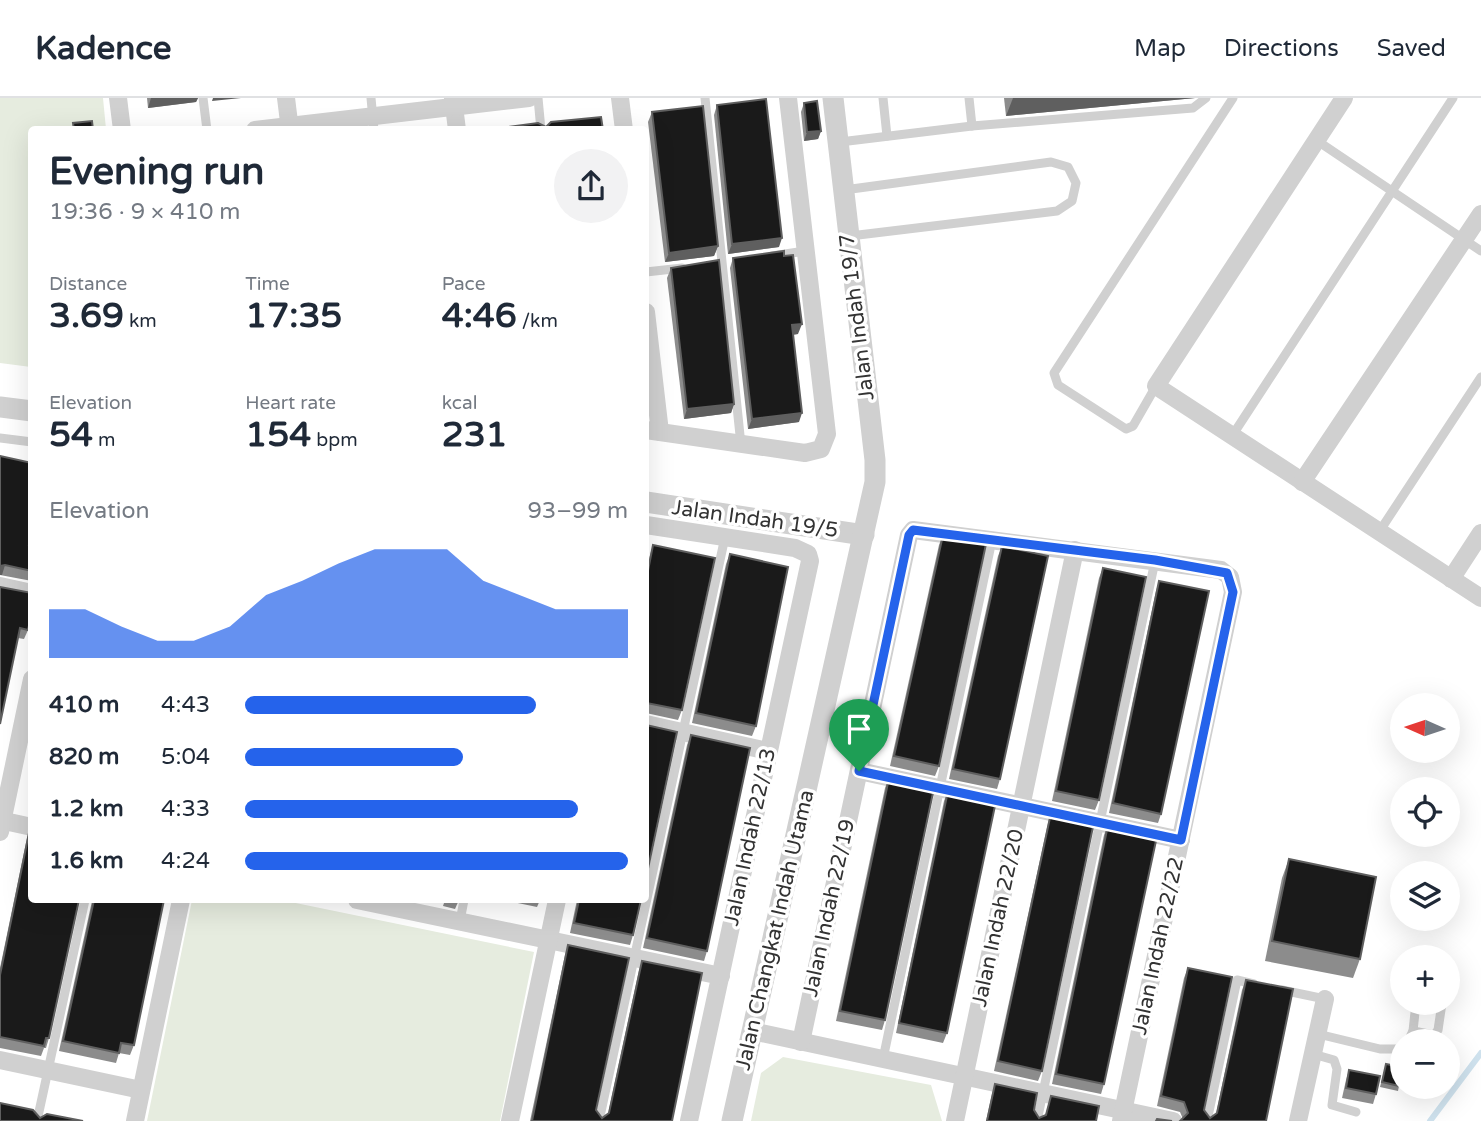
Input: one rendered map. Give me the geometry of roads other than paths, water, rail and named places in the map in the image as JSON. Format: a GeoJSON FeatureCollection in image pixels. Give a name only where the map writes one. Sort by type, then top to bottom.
{"type":"FeatureCollection","features":[{"type":"Feature","properties":{"kind":"street"},"geometry":{"type":"LineString","coordinates":[[118,98],[122,126]]}},
{"type":"Feature","properties":{"kind":"street"},"geometry":{"type":"LineString","coordinates":[[286,98],[290,126]]}},
{"type":"Feature","properties":{"kind":"street"},"geometry":{"type":"LineString","coordinates":[[302,126],[454,102],[529,98]]}},
{"type":"Feature","properties":{"kind":"street"},"geometry":{"type":"LineString","coordinates":[[620,98],[624,126]]}},
{"type":"Feature","properties":{"kind":"street"},"geometry":{"type":"LineString","coordinates":[[649,363],[653,431],[805,453],[821,449],[827,434],[788,98]]}},
{"type":"Feature","properties":{"kind":"street","name":"Jalan Indah 19/7"},"geometry":{"type":"LineString","coordinates":[[833,98],[875,460],[875,482],[864,535]]}},
{"type":"Feature","properties":{"kind":"street"},"geometry":{"type":"LineString","coordinates":[[1344,98],[1156,387],[1481,598]]}},
{"type":"Feature","properties":{"kind":"street"},"geometry":{"type":"LineString","coordinates":[[454,102],[457,126]]}},
{"type":"Feature","properties":{"kind":"street"},"geometry":{"type":"LineString","coordinates":[[1301,482],[1481,214]]}},
{"type":"Feature","properties":{"kind":"street"},"geometry":{"type":"LineString","coordinates":[[0,407],[28,410]]}},
{"type":"Feature","properties":{"kind":"street","name":"Jalan Indah 19/5"},"geometry":{"type":"LineString","coordinates":[[649,502],[864,535]]}},
{"type":"Feature","properties":{"kind":"street"},"geometry":{"type":"LineString","coordinates":[[649,525],[725,537]]}},
{"type":"Feature","properties":{"kind":"street","name":"Jalan Indah 22/19"},"geometry":{"type":"LineString","coordinates":[[801,1042],[909,535],[913,530],[992,538]]}},
{"type":"Feature","properties":{"kind":"street"},"geometry":{"type":"LineString","coordinates":[[1451,579],[1481,533]]}},
{"type":"Feature","properties":{"kind":"street","name":"Jalan Changkat Indah Utama"},"geometry":{"type":"LineString","coordinates":[[732,1121],[864,535]]}},
{"type":"Feature","properties":{"kind":"street","name":"Jalan Indah 22/13"},"geometry":{"type":"LineString","coordinates":[[689,1121],[808,570],[808,554],[795,548],[725,537]]}},
{"type":"Feature","properties":{"kind":"street"},"geometry":{"type":"LineString","coordinates":[[992,538],[1155,560]]}},
{"type":"Feature","properties":{"kind":"street","name":"Jalan Indah 22/20"},"geometry":{"type":"LineString","coordinates":[[955,1121],[1075,550]]}},
{"type":"Feature","properties":{"kind":"street","name":"Jalan Indah 22/22"},"geometry":{"type":"LineString","coordinates":[[1122,1116],[1233,592],[1230,577],[1221,570],[1155,560]]}},
{"type":"Feature","properties":{"kind":"street"},"geometry":{"type":"LineString","coordinates":[[0,586],[28,592]]}},
{"type":"Feature","properties":{"kind":"street"},"geometry":{"type":"LineString","coordinates":[[28,698],[1,824],[28,827]]}},
{"type":"Feature","properties":{"kind":"street"},"geometry":{"type":"LineString","coordinates":[[649,725],[768,751]]}},
{"type":"Feature","properties":{"kind":"street"},"geometry":{"type":"LineString","coordinates":[[859,771],[1181,840]]}},
{"type":"Feature","properties":{"kind":"street"},"geometry":{"type":"LineString","coordinates":[[135,1121],[180,903]]}},
{"type":"Feature","properties":{"kind":"street"},"geometry":{"type":"LineString","coordinates":[[380,903],[721,976]]}},
{"type":"Feature","properties":{"kind":"street"},"geometry":{"type":"LineString","coordinates":[[510,1121],[556,903]]}},
{"type":"Feature","properties":{"kind":"street"},"geometry":{"type":"LineString","coordinates":[[1298,1121],[1325,999]]}},
{"type":"Feature","properties":{"kind":"street"},"geometry":{"type":"LineString","coordinates":[[752,1031],[1043,1093],[1122,1116],[1173,1121]]}},
{"type":"Feature","properties":{"kind":"street"},"geometry":{"type":"LineString","coordinates":[[0,1060],[141,1090]]}},
{"type":"Feature","properties":{"kind":"lane"},"geometry":{"type":"LineString","coordinates":[[203,98],[206,126]]}},
{"type":"Feature","properties":{"kind":"lane"},"geometry":{"type":"LineString","coordinates":[[538,98],[541,126]]}},
{"type":"Feature","properties":{"kind":"lane"},"geometry":{"type":"LineString","coordinates":[[705,98],[741,445]]}},
{"type":"Feature","properties":{"kind":"lane"},"geometry":{"type":"LineString","coordinates":[[883,98],[887,136]]}},
{"type":"Feature","properties":{"kind":"lane"},"geometry":{"type":"LineString","coordinates":[[969,98],[972,126]]}},
{"type":"Feature","properties":{"kind":"lane"},"geometry":{"type":"LineString","coordinates":[[838,142],[972,126],[1193,108],[1206,98]]}},
{"type":"Feature","properties":{"kind":"lane"},"geometry":{"type":"LineString","coordinates":[[1156,387],[1133,426],[1126,429],[1058,385],[1054,373],[1233,98]]}},
{"type":"Feature","properties":{"kind":"lane"},"geometry":{"type":"LineString","coordinates":[[1232,436],[1453,98]]}},
{"type":"Feature","properties":{"kind":"lane"},"geometry":{"type":"LineString","coordinates":[[1316,140],[1481,251]]}},
{"type":"Feature","properties":{"kind":"lane"},"geometry":{"type":"LineString","coordinates":[[843,190],[1051,162],[1068,167],[1076,183],[1072,201],[1056,211],[848,237]]}},
{"type":"Feature","properties":{"kind":"lane"},"geometry":{"type":"LineString","coordinates":[[764,257],[805,251]]}},
{"type":"Feature","properties":{"kind":"lane"},"geometry":{"type":"LineString","coordinates":[[709,265],[736,261]]}},
{"type":"Feature","properties":{"kind":"lane"},"geometry":{"type":"LineString","coordinates":[[649,272],[697,266]]}},
{"type":"Feature","properties":{"kind":"lane"},"geometry":{"type":"LineString","coordinates":[[1379,532],[1481,377]]}},
{"type":"Feature","properties":{"kind":"lane"},"geometry":{"type":"LineString","coordinates":[[0,438],[28,442]]}},
{"type":"Feature","properties":{"kind":"lane"},"geometry":{"type":"LineString","coordinates":[[649,885],[725,537]]}},
{"type":"Feature","properties":{"kind":"lane"},"geometry":{"type":"LineString","coordinates":[[883,1059],[992,538]]}},
{"type":"Feature","properties":{"kind":"lane"},"geometry":{"type":"LineString","coordinates":[[1037,1121],[1155,560]]}},
{"type":"Feature","properties":{"kind":"lane"},"geometry":{"type":"LineString","coordinates":[[37,1121],[84,903]]}},
{"type":"Feature","properties":{"kind":"lane"},"geometry":{"type":"LineString","coordinates":[[460,921],[463,903]]}},
{"type":"Feature","properties":{"kind":"lane"},"geometry":{"type":"LineString","coordinates":[[599,1121],[645,903]]}},
{"type":"Feature","properties":{"kind":"lane"},"geometry":{"type":"LineString","coordinates":[[1207,1121],[1237,980],[1262,985]]}},
{"type":"Feature","properties":{"kind":"lane"},"geometry":{"type":"LineString","coordinates":[[1274,988],[1325,999]]}},
{"type":"Feature","properties":{"kind":"lane"},"geometry":{"type":"LineString","coordinates":[[1318,1034],[1390,1049]]}},
{"type":"Feature","properties":{"kind":"lane"},"geometry":{"type":"LineString","coordinates":[[1313,1055],[1334,1060],[1336,1069],[1332,1105],[1356,1112]]}},
{"type":"Feature","properties":{"kind":"lane"},"geometry":{"type":"LineString","coordinates":[[1336,1069],[1347,1071]]}},
{"type":"Feature","properties":{"kind":"waterway"},"geometry":{"type":"LineString","coordinates":[[1430,1121],[1481,1053]]}}]}
